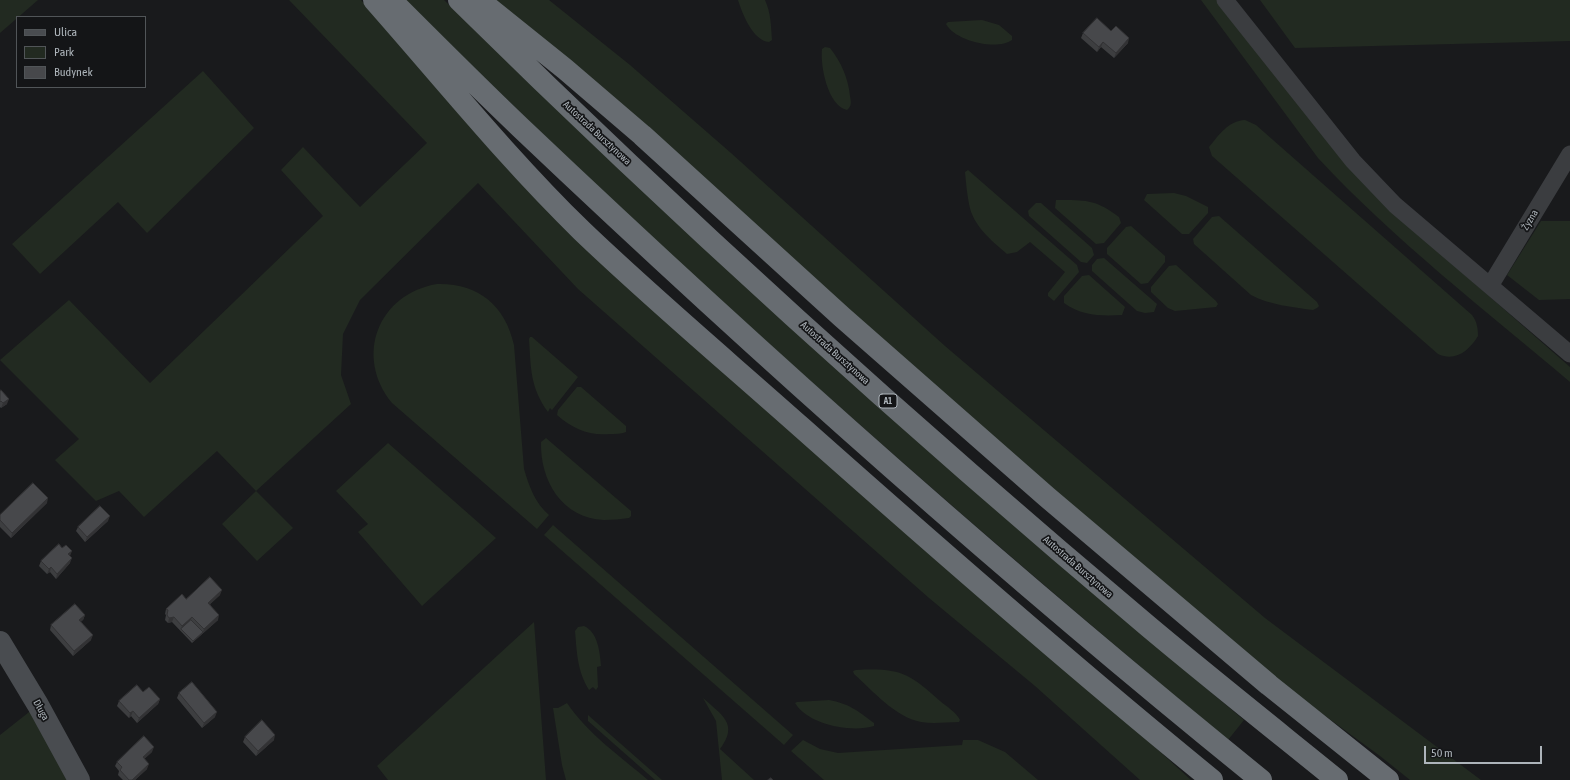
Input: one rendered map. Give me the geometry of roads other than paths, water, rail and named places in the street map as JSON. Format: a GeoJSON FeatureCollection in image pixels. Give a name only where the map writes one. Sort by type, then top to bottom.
{"type":"FeatureCollection","features":[{"type":"Feature","properties":{"kind":"highway"},"geometry":{"type":"LineString","coordinates":[[374,0],[514,160],[581,230],[677,318],[877,495],[1094,682],[1212,780]]}},
{"type":"Feature","properties":{"kind":"highway"},"geometry":{"type":"LineString","coordinates":[[391,0],[519,127],[760,349],[1088,639],[1261,780]]}},
{"type":"Feature","properties":{"kind":"highway","name":"Autostrada Bursztynowa"},"geometry":{"type":"LineString","coordinates":[[459,0],[541,80],[760,286],[952,458],[1150,628],[1337,780]]}},
{"type":"Feature","properties":{"kind":"highway"},"geometry":{"type":"LineString","coordinates":[[479,0],[619,114],[944,408],[1082,527],[1269,686],[1388,780]]}},
{"type":"Feature","properties":{"kind":"street"},"geometry":{"type":"LineString","coordinates":[[1225,0],[1353,161],[1395,205],[1570,354]]}},
{"type":"Feature","properties":{"kind":"street","name":"Żyzna"},"geometry":{"type":"LineString","coordinates":[[1490,286],[1570,154]]}},
{"type":"Feature","properties":{"kind":"street","name":"Długa"},"geometry":{"type":"LineString","coordinates":[[0,642],[38,705],[79,780]]}}]}
